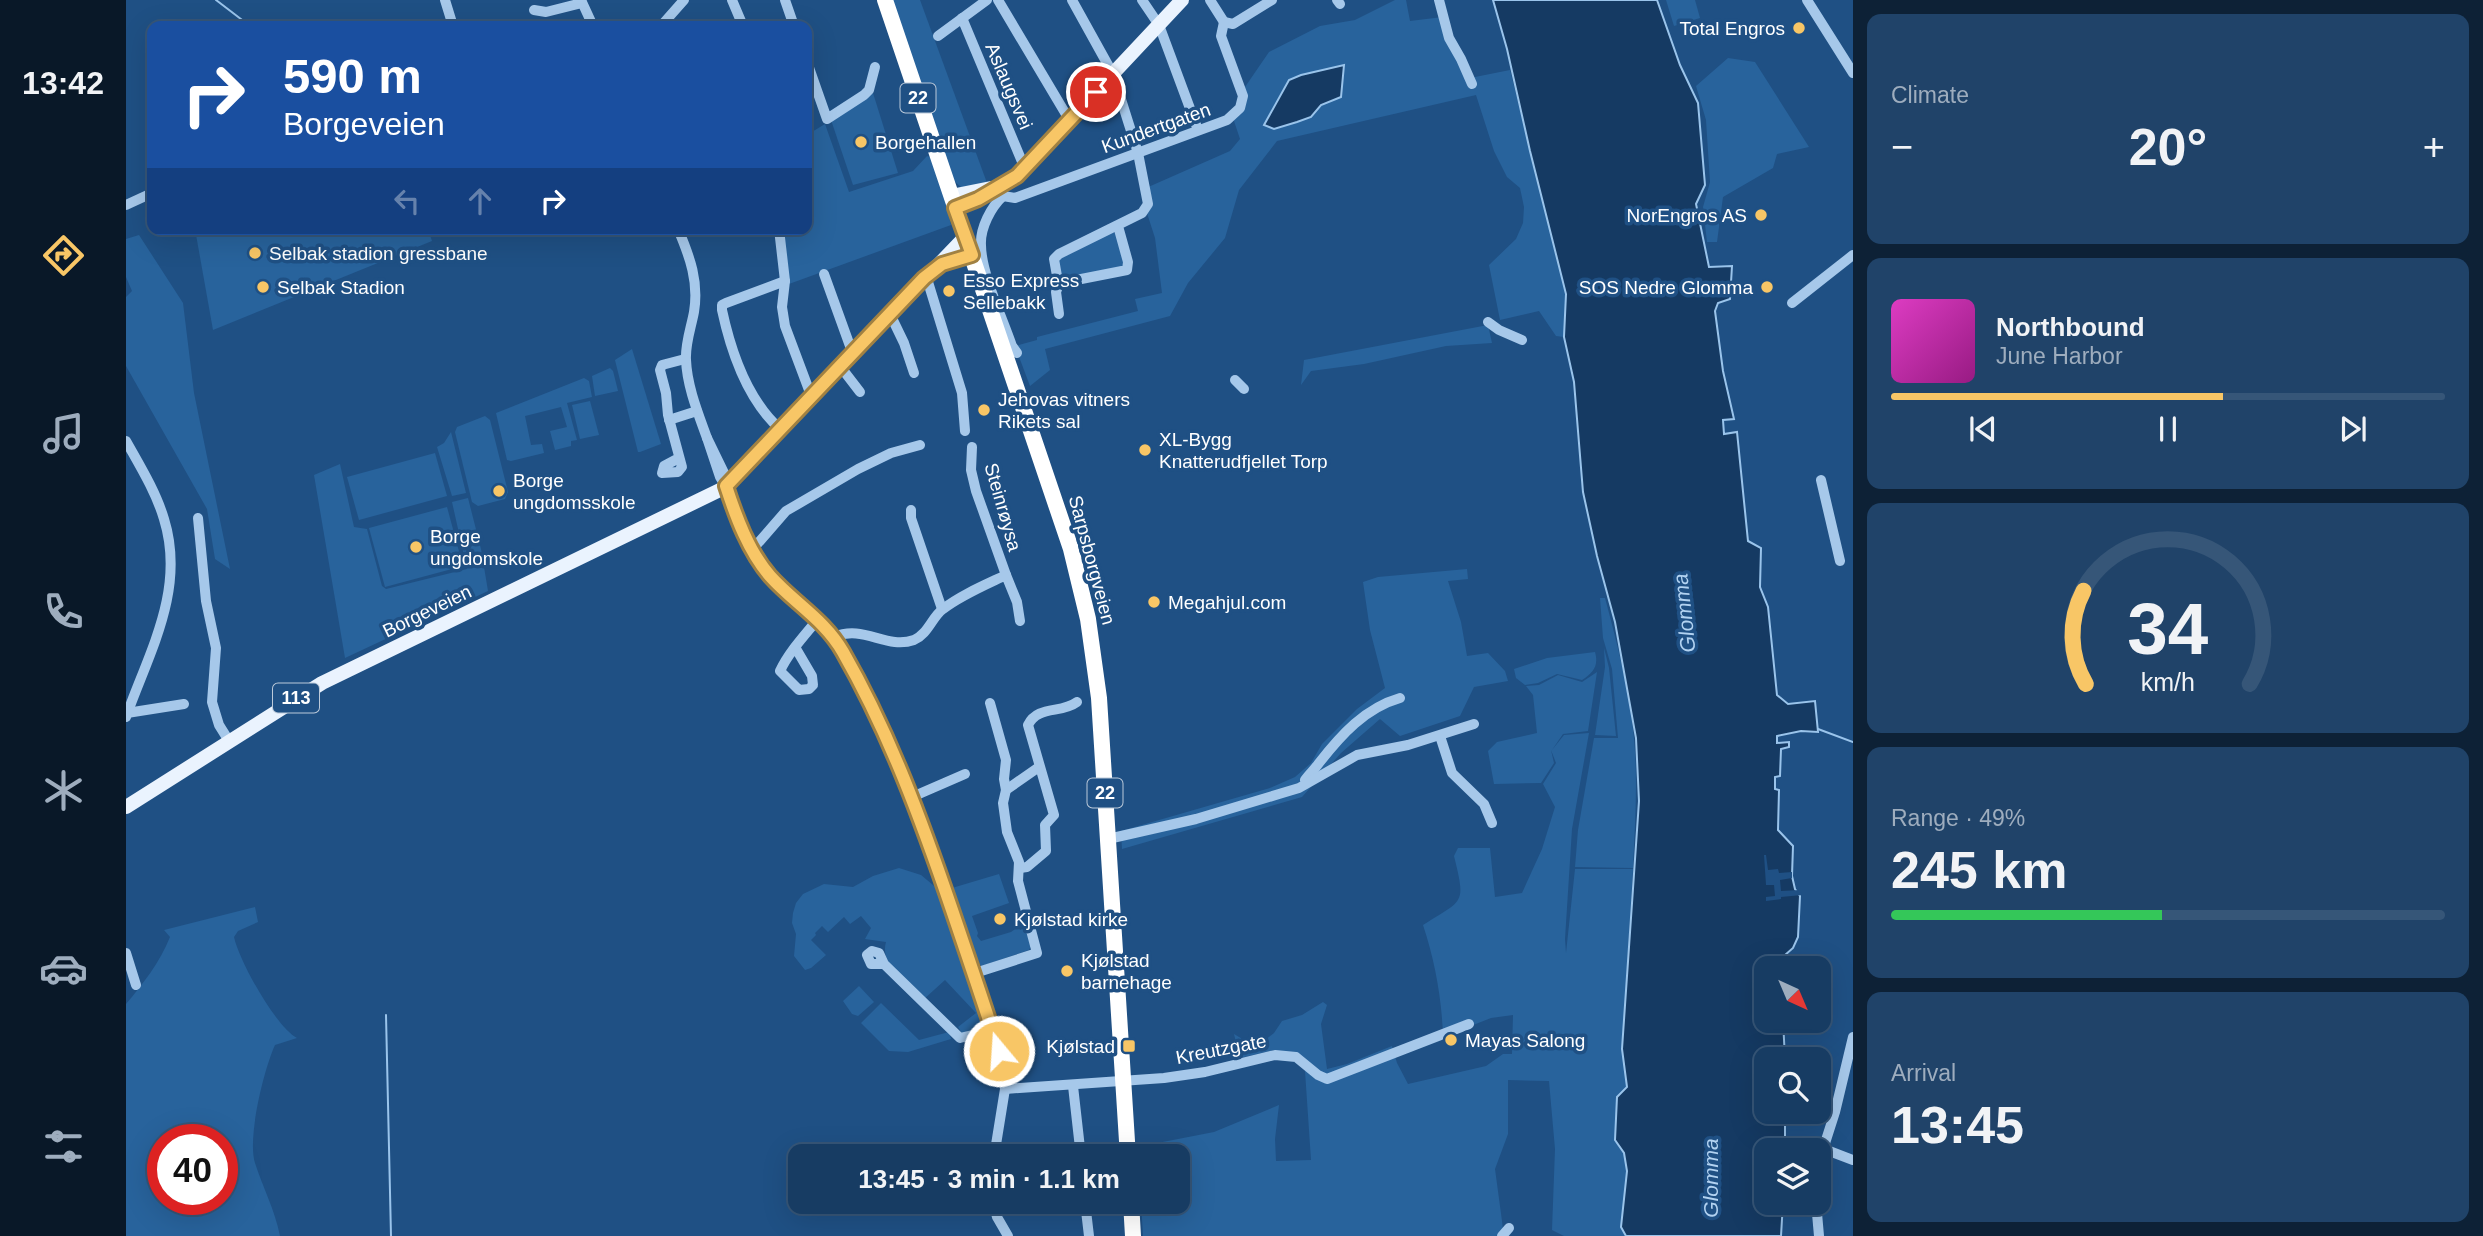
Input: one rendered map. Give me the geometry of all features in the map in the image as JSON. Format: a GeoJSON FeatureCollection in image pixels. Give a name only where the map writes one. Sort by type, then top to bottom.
{"type":"FeatureCollection","features":[{"type":"Feature","properties":{"kind":"highway","name":"Sarpsborgveien"},"geometry":{"type":"LineString","coordinates":[[885,0],[1058,508],[1083,595],[1097,676],[1127,1144]]}},
{"type":"Feature","properties":{"kind":"highway"},"geometry":{"type":"LineString","coordinates":[[1132,1214],[1133,1236]]}},
{"type":"Feature","properties":{"kind":"main road"},"geometry":{"type":"LineString","coordinates":[[953,202],[1002,192],[1182,0]]}},
{"type":"Feature","properties":{"kind":"main road","name":"Borgeveien"},"geometry":{"type":"LineString","coordinates":[[126,807],[322,683],[726,486],[924,278],[942,264],[951,250],[965,237]]}},
{"type":"Feature","properties":{"kind":"main road","name":"Borgeveien"},"geometry":{"type":"LineString","coordinates":[[942,264],[972,255]]}},
{"type":"Feature","properties":{"kind":"street"},"geometry":{"type":"LineString","coordinates":[[445,0],[451,21]]}},
{"type":"Feature","properties":{"kind":"street"},"geometry":{"type":"LineString","coordinates":[[665,21],[684,0]]}},
{"type":"Feature","properties":{"kind":"street"},"geometry":{"type":"LineString","coordinates":[[732,0],[741,21]]}},
{"type":"Feature","properties":{"kind":"street"},"geometry":{"type":"LineString","coordinates":[[785,0],[792,21]]}},
{"type":"Feature","properties":{"kind":"street"},"geometry":{"type":"LineString","coordinates":[[938,36],[987,0]]}},
{"type":"Feature","properties":{"kind":"street"},"geometry":{"type":"LineString","coordinates":[[998,0],[1070,121]]}},
{"type":"Feature","properties":{"kind":"street"},"geometry":{"type":"LineString","coordinates":[[1059,314],[1056,292],[1060,281],[1054,259],[1059,254],[1142,213],[1148,204],[1138,153],[1113,74],[1072,0]]}},
{"type":"Feature","properties":{"kind":"street"},"geometry":{"type":"LineString","coordinates":[[1142,0],[1158,25],[1198,131]]}},
{"type":"Feature","properties":{"kind":"street"},"geometry":{"type":"LineString","coordinates":[[1210,0],[1224,22],[1233,24],[1272,0]]}},
{"type":"Feature","properties":{"kind":"street"},"geometry":{"type":"LineString","coordinates":[[1439,0],[1449,38],[1472,84]]}},
{"type":"Feature","properties":{"kind":"street"},"geometry":{"type":"LineString","coordinates":[[1807,0],[1853,73]]}},
{"type":"Feature","properties":{"kind":"street"},"geometry":{"type":"LineString","coordinates":[[534,10],[545,12],[582,1],[591,21]]}},
{"type":"Feature","properties":{"kind":"street","name":"Aslaugsvei"},"geometry":{"type":"LineString","coordinates":[[962,18],[1026,167]]}},
{"type":"Feature","properties":{"kind":"street","name":"Kundertgaten"},"geometry":{"type":"LineString","coordinates":[[1002,192],[1015,198],[1227,120],[1240,108],[1242,96],[1221,36],[1224,22]]}},
{"type":"Feature","properties":{"kind":"street"},"geometry":{"type":"LineString","coordinates":[[812,76],[827,119],[869,90],[875,68]]}},
{"type":"Feature","properties":{"kind":"street"},"geometry":{"type":"LineString","coordinates":[[1002,192],[994,205],[981,246],[992,288],[1012,346],[1017,353]]}},
{"type":"Feature","properties":{"kind":"street"},"geometry":{"type":"LineString","coordinates":[[126,205],[147,195]]}},
{"type":"Feature","properties":{"kind":"street"},"geometry":{"type":"LineString","coordinates":[[1060,281],[1127,270],[1128,262],[1118,226]]}},
{"type":"Feature","properties":{"kind":"street"},"geometry":{"type":"LineString","coordinates":[[681,235],[691,259],[695,284],[694,313],[685,359],[697,411],[724,473],[726,486],[752,550],[770,576],[834,637],[870,702],[912,797],[975,973],[999,1051],[1005,1090],[996,1144]]}},
{"type":"Feature","properties":{"kind":"street"},"geometry":{"type":"LineString","coordinates":[[780,235],[785,281],[782,307],[785,326],[809,390],[813,394]]}},
{"type":"Feature","properties":{"kind":"street"},"geometry":{"type":"LineString","coordinates":[[1792,303],[1853,256]]}},
{"type":"Feature","properties":{"kind":"street"},"geometry":{"type":"LineString","coordinates":[[824,274],[845,335],[854,351]]}},
{"type":"Feature","properties":{"kind":"street"},"geometry":{"type":"LineString","coordinates":[[924,278],[928,282],[962,393],[965,431]]}},
{"type":"Feature","properties":{"kind":"street"},"geometry":{"type":"LineString","coordinates":[[780,430],[748,387],[730,345],[722,305],[785,281]]}},
{"type":"Feature","properties":{"kind":"street"},"geometry":{"type":"LineString","coordinates":[[890,314],[904,342],[914,373]]}},
{"type":"Feature","properties":{"kind":"street"},"geometry":{"type":"LineString","coordinates":[[1488,322],[1521,340]]}},
{"type":"Feature","properties":{"kind":"street"},"geometry":{"type":"LineString","coordinates":[[679,458],[660,368],[685,359]]}},
{"type":"Feature","properties":{"kind":"street"},"geometry":{"type":"LineString","coordinates":[[840,366],[860,392]]}},
{"type":"Feature","properties":{"kind":"street"},"geometry":{"type":"LineString","coordinates":[[1235,380],[1244,389]]}},
{"type":"Feature","properties":{"kind":"street"},"geometry":{"type":"LineString","coordinates":[[669,420],[697,411]]}},
{"type":"Feature","properties":{"kind":"street"},"geometry":{"type":"LineString","coordinates":[[126,441],[158,502],[169,540],[172,568],[170,592],[163,619],[127,715]]}},
{"type":"Feature","properties":{"kind":"street"},"geometry":{"type":"LineString","coordinates":[[752,550],[786,511],[858,468],[891,453],[920,445]]}},
{"type":"Feature","properties":{"kind":"street","name":"Steinrøysa"},"geometry":{"type":"LineString","coordinates":[[972,447],[973,481],[1017,602],[1020,621]]}},
{"type":"Feature","properties":{"kind":"street"},"geometry":{"type":"LineString","coordinates":[[1821,480],[1840,561]]}},
{"type":"Feature","properties":{"kind":"street"},"geometry":{"type":"LineString","coordinates":[[911,510],[911,518],[942,609]]}},
{"type":"Feature","properties":{"kind":"street"},"geometry":{"type":"LineString","coordinates":[[198,518],[206,600],[215,648],[212,702],[219,725],[229,741]]}},
{"type":"Feature","properties":{"kind":"street","name":"Steinrøysa"},"geometry":{"type":"LineString","coordinates":[[834,637],[854,632],[896,643],[912,641],[927,629],[942,609],[1006,575]]}},
{"type":"Feature","properties":{"kind":"street"},"geometry":{"type":"LineString","coordinates":[[795,648],[818,619]]}},
{"type":"Feature","properties":{"kind":"street"},"geometry":{"type":"LineString","coordinates":[[1299,788],[1328,750],[1355,723],[1383,703],[1400,698]]}},
{"type":"Feature","properties":{"kind":"street"},"geometry":{"type":"LineString","coordinates":[[975,973],[1037,953],[1018,881],[1020,868],[1005,822],[1003,803],[1006,760],[990,702]]}},
{"type":"Feature","properties":{"kind":"street"},"geometry":{"type":"LineString","coordinates":[[1020,868],[1027,867],[1046,851],[1045,825],[1054,815],[1028,725],[1031,718],[1041,712],[1068,708],[1077,702]]}},
{"type":"Feature","properties":{"kind":"street"},"geometry":{"type":"LineString","coordinates":[[127,715],[184,704]]}},
{"type":"Feature","properties":{"kind":"street"},"geometry":{"type":"LineString","coordinates":[[1108,839],[1196,819],[1299,788],[1357,755],[1408,746],[1474,724]]}},
{"type":"Feature","properties":{"kind":"street"},"geometry":{"type":"LineString","coordinates":[[1440,736],[1452,774],[1483,804],[1492,823]]}},
{"type":"Feature","properties":{"kind":"street"},"geometry":{"type":"LineString","coordinates":[[1006,790],[1039,767]]}},
{"type":"Feature","properties":{"kind":"street"},"geometry":{"type":"LineString","coordinates":[[912,797],[965,774]]}},
{"type":"Feature","properties":{"kind":"street"},"geometry":{"type":"LineString","coordinates":[[126,953],[136,985]]}},
{"type":"Feature","properties":{"kind":"street"},"geometry":{"type":"LineString","coordinates":[[884,964],[960,1038],[993,1031]]}},
{"type":"Feature","properties":{"kind":"street","name":"Kreutzgate"},"geometry":{"type":"LineString","coordinates":[[1005,1090],[1143,1081],[1205,1073],[1275,1055],[1296,1057],[1327,1079],[1469,1024]]}},
{"type":"Feature","properties":{"kind":"street"},"geometry":{"type":"LineString","coordinates":[[1827,1138],[1853,1037]]}},
{"type":"Feature","properties":{"kind":"street"},"geometry":{"type":"LineString","coordinates":[[1073,1086],[1079,1144]]}},
{"type":"Feature","properties":{"kind":"street"},"geometry":{"type":"LineString","coordinates":[[1831,1152],[1853,1160]]}},
{"type":"Feature","properties":{"kind":"street"},"geometry":{"type":"LineString","coordinates":[[996,1214],[1008,1236]]}},
{"type":"Feature","properties":{"kind":"street"},"geometry":{"type":"LineString","coordinates":[[1086,1214],[1089,1236]]}},
{"type":"Feature","properties":{"kind":"street"},"geometry":{"type":"LineString","coordinates":[[1817,1215],[1819,1236]]}},
{"type":"Feature","properties":{"kind":"shaded area"},"geometry":{"type":"Polygon","coordinates":[[[890,0],[920,0],[987,183],[962,188],[951,178],[890,0]]]}},
{"type":"Feature","properties":{"kind":"shaded area"},"geometry":{"type":"Polygon","coordinates":[[[1395,0],[1406,0],[1410,21],[1443,17],[1470,78],[1510,70],[1566,294],[1564,337],[1556,336],[1539,311],[1500,320],[1489,265],[1516,239],[1523,223],[1524,207],[1520,188],[1507,177],[1494,151],[1476,95],[1277,141],[1239,190],[1225,238],[1188,283],[1170,316],[1045,349],[1050,370],[1030,386],[1015,346],[1037,340],[1037,337],[1138,311],[1135,299],[1162,293],[1155,238],[1146,210],[1146,188],[1230,151],[1240,139],[1233,118],[1245,87],[1269,52],[1320,26],[1355,20],[1395,0]],[[1289,80],[1265,124],[1274,128],[1311,116],[1321,105],[1341,97],[1289,80]]]}},
{"type":"Feature","properties":{"kind":"shaded area"},"geometry":{"type":"Polygon","coordinates":[[[1666,0],[1695,0],[1700,18],[1674,26],[1666,0]]]}},
{"type":"Feature","properties":{"kind":"shaded area"},"geometry":{"type":"Polygon","coordinates":[[[1728,58],[1755,62],[1809,147],[1777,154],[1773,168],[1723,197],[1717,242],[1707,242],[1703,207],[1710,182],[1706,120],[1696,86],[1728,58]]]}},
{"type":"Feature","properties":{"kind":"shaded area","name":"Borgehallen"},"geometry":{"type":"Polygon","coordinates":[[[873,93],[898,173],[853,185],[831,120],[873,93]]]}},
{"type":"Feature","properties":{"kind":"shaded area"},"geometry":{"type":"Polygon","coordinates":[[[825,124],[849,192],[913,171],[927,156],[935,159],[951,225],[789,284],[783,235],[812,235],[812,132],[825,124]]]}},
{"type":"Feature","properties":{"kind":"shaded area"},"geometry":{"type":"Polygon","coordinates":[[[1113,232],[1118,235],[1125,262],[1121,269],[1067,279],[1059,273],[1060,257],[1113,232]]]}},
{"type":"Feature","properties":{"kind":"shaded area"},"geometry":{"type":"Polygon","coordinates":[[[139,235],[183,303],[194,393],[230,569],[215,559],[207,509],[126,366],[126,297],[132,291],[126,277],[126,239],[139,235]]]}},
{"type":"Feature","properties":{"kind":"shaded area","name":"Selbak Stadion"},"geometry":{"type":"Polygon","coordinates":[[[196,235],[430,235],[432,241],[213,330],[196,235]]]}},
{"type":"Feature","properties":{"kind":"shaded area"},"geometry":{"type":"Polygon","coordinates":[[[1488,325],[1492,343],[1446,346],[1364,364],[1311,371],[1301,385],[1304,360],[1488,325]]]}},
{"type":"Feature","properties":{"kind":"shaded area"},"geometry":{"type":"Polygon","coordinates":[[[632,349],[661,444],[640,452],[615,360],[632,349]]]}},
{"type":"Feature","properties":{"kind":"shaded area"},"geometry":{"type":"Polygon","coordinates":[[[610,368],[618,391],[595,396],[592,376],[610,368]]]}},
{"type":"Feature","properties":{"kind":"shaded area"},"geometry":{"type":"Polygon","coordinates":[[[584,378],[589,381],[592,397],[567,403],[577,440],[571,441],[571,446],[555,450],[550,431],[567,427],[561,407],[525,416],[531,445],[542,444],[544,453],[507,460],[496,413],[584,378]]]}},
{"type":"Feature","properties":{"kind":"shaded area"},"geometry":{"type":"Polygon","coordinates":[[[590,401],[599,435],[580,439],[572,405],[590,401]]]}},
{"type":"Feature","properties":{"kind":"shaded area"},"geometry":{"type":"Polygon","coordinates":[[[485,416],[490,420],[508,492],[505,499],[478,506],[472,502],[455,432],[457,427],[485,416]]]}},
{"type":"Feature","properties":{"kind":"shaded area"},"geometry":{"type":"Polygon","coordinates":[[[451,432],[466,493],[452,496],[437,447],[444,443],[451,432]]]}},
{"type":"Feature","properties":{"kind":"shaded area"},"geometry":{"type":"Polygon","coordinates":[[[435,453],[447,496],[359,520],[347,477],[435,453]]]}},
{"type":"Feature","properties":{"kind":"shaded area"},"geometry":{"type":"Polygon","coordinates":[[[340,464],[354,527],[367,529],[382,586],[386,589],[467,569],[452,502],[468,498],[488,591],[345,658],[314,475],[340,464]]]}},
{"type":"Feature","properties":{"kind":"shaded area","name":"Borge ungdomskole"},"geometry":{"type":"Polygon","coordinates":[[[447,507],[463,566],[385,587],[369,528],[447,507]]]}},
{"type":"Feature","properties":{"kind":"shaded area"},"geometry":{"type":"Polygon","coordinates":[[[1467,569],[1468,579],[1448,581],[1461,622],[1467,656],[1488,653],[1505,671],[1508,681],[1474,687],[1460,716],[1400,736],[1380,719],[1341,753],[1302,797],[1122,849],[1121,831],[1270,788],[1295,777],[1311,763],[1322,744],[1357,709],[1385,688],[1370,630],[1363,582],[1378,577],[1467,569]]]}},
{"type":"Feature","properties":{"kind":"shaded area"},"geometry":{"type":"Polygon","coordinates":[[[1600,598],[1605,598],[1610,615],[1632,721],[1636,787],[1633,868],[1575,867],[1578,830],[1594,738],[1618,738],[1612,669],[1603,638],[1600,598]]]}},
{"type":"Feature","properties":{"kind":"shaded area"},"geometry":{"type":"Polygon","coordinates":[[[1604,648],[1609,668],[1616,736],[1595,735],[1605,667],[1604,648]]]}},
{"type":"Feature","properties":{"kind":"shaded area"},"geometry":{"type":"Polygon","coordinates":[[[1595,652],[1594,669],[1582,680],[1557,674],[1538,683],[1525,685],[1516,678],[1514,669],[1547,658],[1595,652]]]}},
{"type":"Feature","properties":{"kind":"shaded area"},"geometry":{"type":"Polygon","coordinates":[[[1597,672],[1588,731],[1563,734],[1552,750],[1564,735],[1589,733],[1572,829],[1566,953],[1575,869],[1633,869],[1622,1049],[1627,1087],[1617,1097],[1615,1140],[1624,1153],[1627,1171],[1621,1227],[1626,1236],[1564,1236],[1552,1230],[1555,1149],[1549,1081],[1508,1080],[1508,1134],[1495,1169],[1503,1230],[1499,1236],[1143,1236],[1142,1214],[1190,1214],[1190,1144],[1152,1144],[1214,1132],[1279,1105],[1275,1139],[1276,1161],[1311,1160],[1305,1071],[1309,1067],[1274,1050],[1240,1058],[1234,1034],[1244,1040],[1264,1041],[1282,1021],[1302,1015],[1323,1002],[1327,1005],[1321,1024],[1327,1069],[1392,1046],[1408,1084],[1486,1066],[1503,1054],[1512,1054],[1513,1015],[1491,1018],[1443,1037],[1437,981],[1423,925],[1454,905],[1458,899],[1460,884],[1454,856],[1458,848],[1490,848],[1495,897],[1522,893],[1542,849],[1555,807],[1543,784],[1556,763],[1551,750],[1554,763],[1541,783],[1494,784],[1488,751],[1497,742],[1537,733],[1533,695],[1526,686],[1539,685],[1558,675],[1582,682],[1597,672]]]}},
{"type":"Feature","properties":{"kind":"shaded area"},"geometry":{"type":"Polygon","coordinates":[[[899,868],[921,875],[945,895],[988,1027],[963,1035],[958,1027],[976,1013],[945,980],[924,999],[891,966],[885,950],[886,942],[865,939],[871,928],[861,916],[850,924],[844,917],[828,932],[822,926],[815,933],[811,940],[826,955],[811,968],[805,970],[794,956],[796,934],[792,923],[793,913],[803,894],[824,884],[853,887],[873,876],[899,868]]]}},
{"type":"Feature","properties":{"kind":"shaded area"},"geometry":{"type":"Polygon","coordinates":[[[999,874],[1009,903],[972,916],[977,936],[981,941],[1011,932],[1018,927],[1020,930],[1027,927],[1031,946],[1029,950],[982,966],[976,964],[950,891],[952,888],[999,874]]]}},
{"type":"Feature","properties":{"kind":"shaded area"},"geometry":{"type":"Polygon","coordinates":[[[255,907],[258,922],[238,931],[234,937],[237,948],[269,1008],[297,1038],[275,1045],[262,1086],[253,1137],[255,1163],[280,1236],[126,1236],[126,1004],[151,972],[170,937],[164,930],[255,907]]]}},
{"type":"Feature","properties":{"kind":"shaded area"},"geometry":{"type":"Polygon","coordinates":[[[859,986],[874,1002],[858,1016],[852,1014],[843,1001],[859,986]]]}},
{"type":"Feature","properties":{"kind":"shaded area"},"geometry":{"type":"Polygon","coordinates":[[[881,1003],[919,1040],[949,1032],[951,1039],[908,1052],[889,1051],[861,1023],[881,1003]]]}},
{"type":"Feature","properties":{"kind":"water","name":"Glomma"},"geometry":{"type":"Polygon","coordinates":[[[1493,0],[1657,0],[1680,65],[1698,103],[1705,185],[1696,204],[1709,267],[1732,266],[1730,299],[1718,303],[1715,311],[1723,371],[1734,419],[1723,420],[1724,434],[1737,432],[1748,541],[1761,548],[1760,587],[1768,607],[1777,695],[1788,704],[1815,701],[1818,732],[1801,731],[1777,736],[1777,743],[1789,742],[1789,747],[1781,749],[1780,776],[1775,777],[1775,789],[1779,790],[1778,830],[1793,846],[1792,876],[1800,896],[1798,937],[1793,948],[1784,956],[1754,956],[1754,1033],[1784,1033],[1784,1047],[1754,1047],[1754,1124],[1785,1124],[1785,1138],[1754,1138],[1754,1215],[1782,1215],[1781,1236],[1626,1236],[1621,1227],[1627,1171],[1624,1153],[1615,1140],[1617,1097],[1627,1087],[1622,1049],[1639,801],[1636,738],[1615,622],[1583,492],[1574,382],[1564,337],[1566,294],[1493,0]]]}},
{"type":"Feature","properties":{"kind":"water"},"geometry":{"type":"Polygon","coordinates":[[[1344,65],[1341,97],[1321,105],[1311,117],[1274,129],[1264,125],[1289,80],[1344,65]]]}},
{"type":"Feature","properties":{"kind":"pier"},"geometry":{"type":"Polygon","coordinates":[[[1764,855],[1768,870],[1792,872],[1792,878],[1780,880],[1781,891],[1800,890],[1802,895],[1766,901],[1766,897],[1775,896],[1774,885],[1766,885],[1764,855]]]}},
{"type":"Feature","properties":{"kind":"waterway"},"geometry":{"type":"LineString","coordinates":[[216,0],[243,21]]}},
{"type":"Feature","properties":{"kind":"waterway"},"geometry":{"type":"LineString","coordinates":[[1818,729],[1853,742]]}},
{"type":"Feature","properties":{"kind":"waterway"},"geometry":{"type":"LineString","coordinates":[[386,1015],[391,1236]]}},
{"type":"Feature","properties":{"kind":"place","name":"Total Engros"},"geometry":{"type":"Point","coordinates":[1799,28]}},
{"type":"Feature","properties":{"kind":"place","name":"Borgehallen"},"geometry":{"type":"Point","coordinates":[861,142]}},
{"type":"Feature","properties":{"kind":"place","name":"NorEngros AS"},"geometry":{"type":"Point","coordinates":[1761,215]}},
{"type":"Feature","properties":{"kind":"place","name":"Selbak stadion gressbane"},"geometry":{"type":"Point","coordinates":[255,253]}},
{"type":"Feature","properties":{"kind":"place","name":"Selbak Stadion"},"geometry":{"type":"Point","coordinates":[263,287]}},
{"type":"Feature","properties":{"kind":"place","name":"SOS Nedre Glomma"},"geometry":{"type":"Point","coordinates":[1767,287]}},
{"type":"Feature","properties":{"kind":"place","name":"Esso Express Sellebakk"},"geometry":{"type":"Point","coordinates":[949,291]}},
{"type":"Feature","properties":{"kind":"place","name":"Jehovas vitners Rikets sal"},"geometry":{"type":"Point","coordinates":[984,410]}},
{"type":"Feature","properties":{"kind":"place","name":"XL-Bygg Knatterudfjellet Torp"},"geometry":{"type":"Point","coordinates":[1145,450]}},
{"type":"Feature","properties":{"kind":"place","name":"Borge ungdomsskole"},"geometry":{"type":"Point","coordinates":[499,491]}},
{"type":"Feature","properties":{"kind":"place","name":"Borge ungdomskole"},"geometry":{"type":"Point","coordinates":[416,547]}},
{"type":"Feature","properties":{"kind":"place","name":"Megahjul.com"},"geometry":{"type":"Point","coordinates":[1154,602]}},
{"type":"Feature","properties":{"kind":"place","name":"Kjølstad kirke"},"geometry":{"type":"Point","coordinates":[1000,919]}},
{"type":"Feature","properties":{"kind":"place","name":"Kjølstad barnehage"},"geometry":{"type":"Point","coordinates":[1067,971]}},
{"type":"Feature","properties":{"kind":"place","name":"Mayas Salong"},"geometry":{"type":"Point","coordinates":[1451,1040]}},
{"type":"Feature","properties":{"kind":"place","name":"Kjølstad"},"geometry":{"type":"Point","coordinates":[1129,1046]}},
{"type":"Feature","properties":{"kind":"route"},"geometry":{"type":"LineString","coordinates":[[999,1051],[975,973],[912,797],[889,741],[834,637],[770,576],[752,550],[726,486],[924,278],[942,264],[972,255],[955,208],[1010,182],[1096,92]]}}]}
